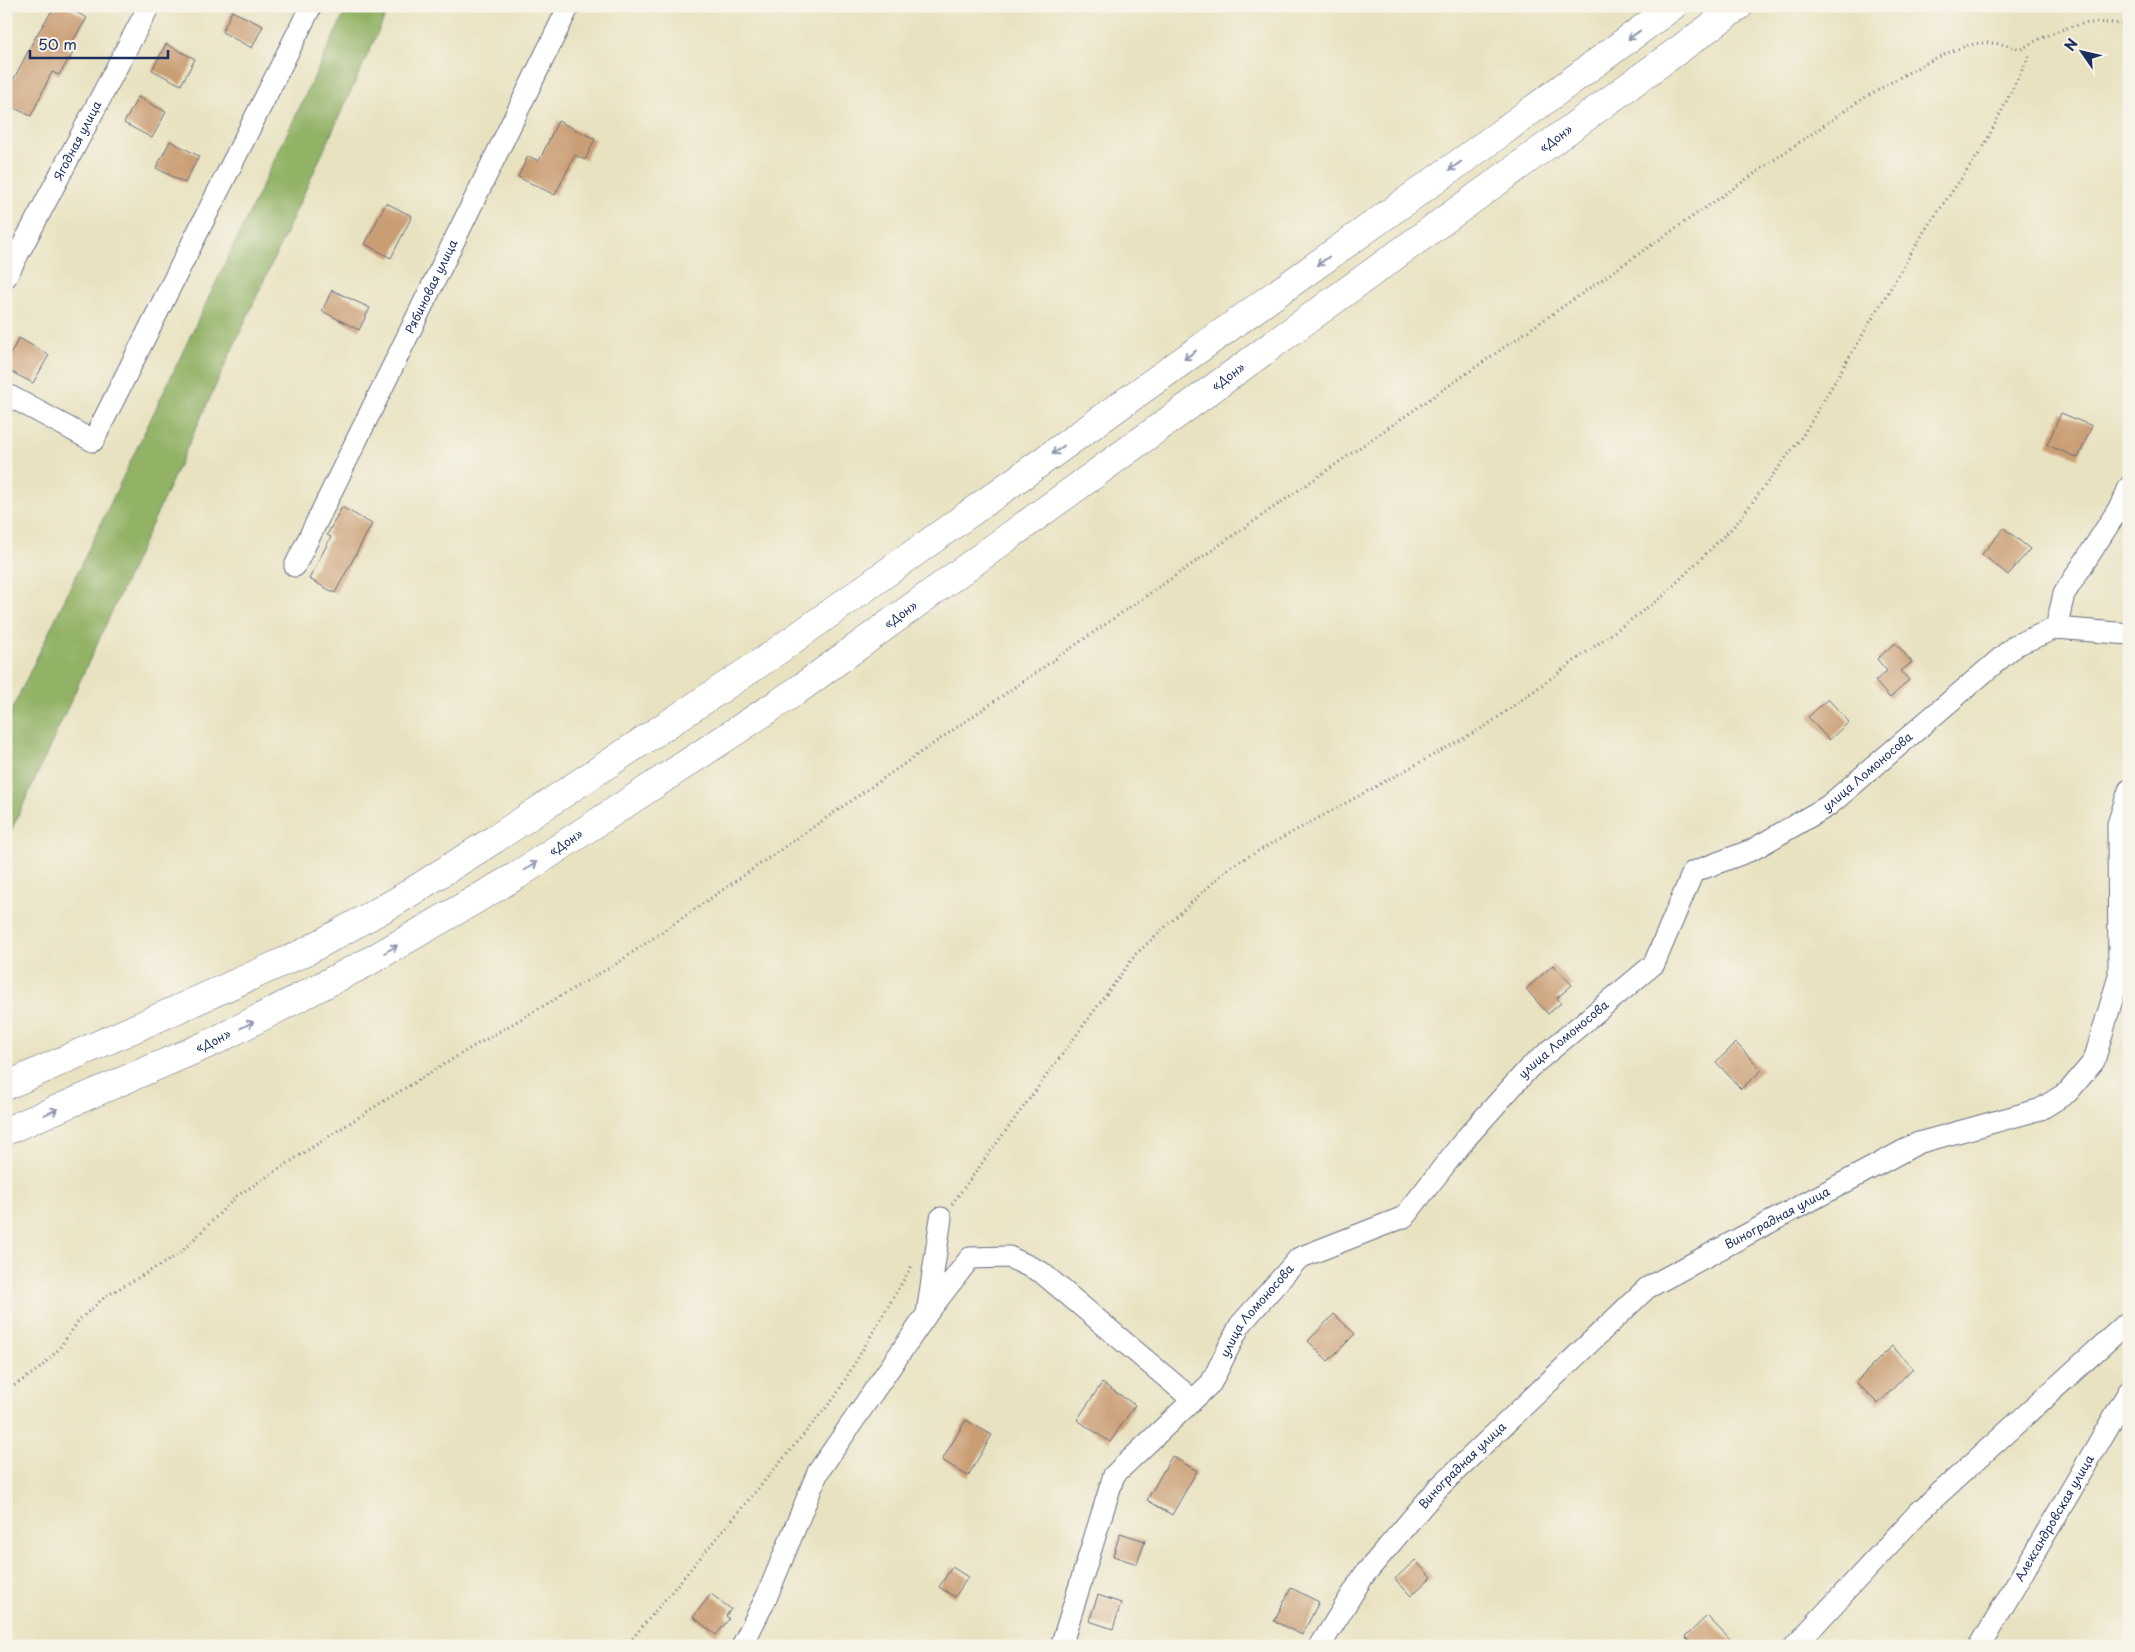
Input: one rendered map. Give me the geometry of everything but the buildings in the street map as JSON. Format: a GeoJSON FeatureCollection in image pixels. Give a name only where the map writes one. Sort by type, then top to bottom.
{"type":"FeatureCollection","features":[{"type":"Feature","properties":{"kind":"highway"},"geometry":{"type":"LineString","coordinates":[[6,1086],[305,952],[397,901],[495,839],[766,659],[1494,138],[1673,6]]}},
{"type":"Feature","properties":{"kind":"highway","name":"«Дон»"},"geometry":{"type":"LineString","coordinates":[[6,1131],[214,1042],[368,962],[516,876],[796,692],[1740,6]]}},
{"type":"Feature","properties":{"kind":"street","name":"Ягодная улица"},"geometry":{"type":"LineString","coordinates":[[6,277],[149,6]]}},
{"type":"Feature","properties":{"kind":"street"},"geometry":{"type":"LineString","coordinates":[[6,394],[93,440],[311,6]]}},
{"type":"Feature","properties":{"kind":"street","name":"Рябиновая улица"},"geometry":{"type":"LineString","coordinates":[[295,566],[569,6]]}},
{"type":"Feature","properties":{"kind":"street"},"geometry":{"type":"LineString","coordinates":[[2129,487],[2123,502],[2064,594],[2056,628],[2129,634]]}},
{"type":"Feature","properties":{"kind":"street","name":"улица Ломоносова"},"geometry":{"type":"LineString","coordinates":[[1061,1646],[1114,1475],[1211,1383],[1240,1325],[1299,1258],[1404,1217],[1466,1138],[1529,1068],[1654,964],[1693,872],[1752,850],[1828,806],[2016,645],[2056,628]]}},
{"type":"Feature","properties":{"kind":"street","name":"Виноградная улица"},"geometry":{"type":"LineString","coordinates":[[1320,1646],[1364,1575],[1438,1488],[1647,1288],[1918,1143],[2041,1109],[2068,1092],[2094,1061],[2119,976],[2118,824],[2129,790]]}},
{"type":"Feature","properties":{"kind":"street"},"geometry":{"type":"LineString","coordinates":[[927,1314],[941,1218]]}},
{"type":"Feature","properties":{"kind":"street"},"geometry":{"type":"LineString","coordinates":[[742,1646],[766,1596],[818,1472],[927,1314],[970,1258],[1010,1257],[1041,1272],[1193,1400]]}},
{"type":"Feature","properties":{"kind":"street"},"geometry":{"type":"LineString","coordinates":[[1795,1646],[1919,1512],[2129,1321]]}},
{"type":"Feature","properties":{"kind":"street","name":"Александровская улица"},"geometry":{"type":"LineString","coordinates":[[1980,1646],[2129,1391]]}},
{"type":"Feature","properties":{"kind":"path"},"geometry":{"type":"LineString","coordinates":[[6,1391],[39,1369],[58,1350],[80,1319],[106,1296],[178,1255],[237,1196],[418,1080],[616,964],[1860,102],[1924,65],[1958,50],[1981,43],[2000,43],[2021,48],[2051,33],[2091,21],[2129,26]]}},
{"type":"Feature","properties":{"kind":"path"},"geometry":{"type":"LineString","coordinates":[[941,1218],[1136,954],[1231,866],[1486,726],[1663,596],[1736,524],[1802,435],[1925,230],[1983,148],[2029,56]]}},
{"type":"Feature","properties":{"kind":"path"},"geometry":{"type":"LineString","coordinates":[[626,1646],[835,1397],[918,1256]]}},
{"type":"Feature","properties":{"kind":"green space"},"geometry":{"type":"Polygon","coordinates":[[[348,6],[390,6],[6,842],[6,722],[348,6]]]}}]}
